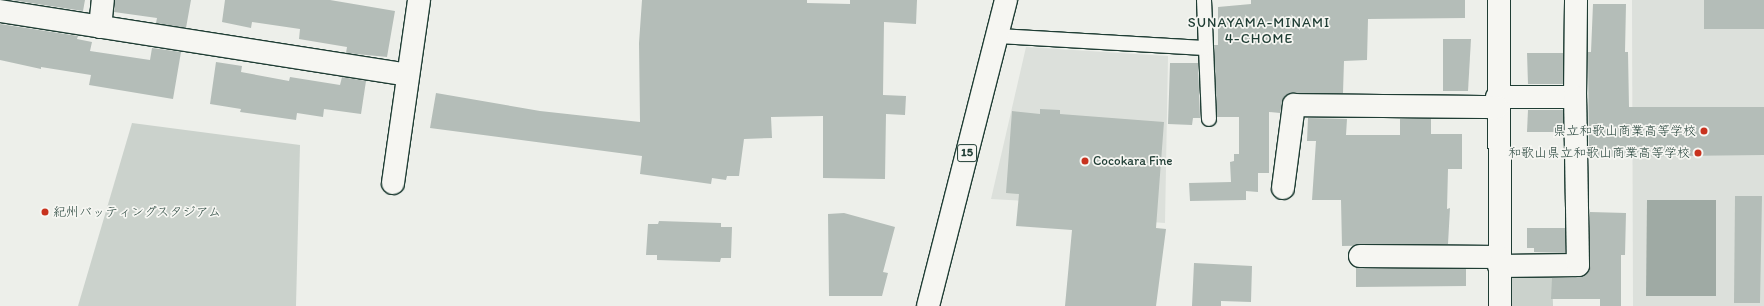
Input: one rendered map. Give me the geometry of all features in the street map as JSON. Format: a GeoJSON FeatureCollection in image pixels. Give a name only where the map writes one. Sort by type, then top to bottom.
{"type":"FeatureCollection","features":[{"type":"Feature","properties":{"kind":"street"},"geometry":{"type":"LineString","coordinates":[[100,27],[103,0]]}},
{"type":"Feature","properties":{"kind":"street"},"geometry":{"type":"LineString","coordinates":[[393,183],[419,0]]}},
{"type":"Feature","properties":{"kind":"street","name":"15"},"geometry":{"type":"LineString","coordinates":[[928,306],[1006,0]]}},
{"type":"Feature","properties":{"kind":"street"},"geometry":{"type":"LineString","coordinates":[[1499,0],[1497,102],[1500,306]]}},
{"type":"Feature","properties":{"kind":"street"},"geometry":{"type":"LineString","coordinates":[[1360,256],[1499,261],[1578,266],[1575,97],[1576,0]]}},
{"type":"Feature","properties":{"kind":"street"},"geometry":{"type":"LineString","coordinates":[[0,11],[408,74]]}},
{"type":"Feature","properties":{"kind":"street"},"geometry":{"type":"LineString","coordinates":[[1282,188],[1294,105],[1497,102],[1575,97]]}},
{"type":"Feature","properties":{"kind":"lane"},"geometry":{"type":"LineString","coordinates":[[1204,0],[1209,119]]}},
{"type":"Feature","properties":{"kind":"lane"},"geometry":{"type":"LineString","coordinates":[[997,36],[1206,48]]}},
{"type":"Feature","properties":{"kind":"shaded area","name":"和歌山県立和歌山商業高等学校"},"geometry":{"type":"Polygon","coordinates":[[[1632,0],[1764,0],[1764,306],[1633,306],[1632,0]]]}},
{"type":"Feature","properties":{"kind":"shaded area"},"geometry":{"type":"Polygon","coordinates":[[[1026,47],[1168,56],[1165,223],[1081,217],[1080,204],[991,199],[1026,47]]]}},
{"type":"Feature","properties":{"kind":"shaded area"},"geometry":{"type":"Polygon","coordinates":[[[132,123],[300,145],[296,306],[78,306],[132,123]]]}},
{"type":"Feature","properties":{"kind":"shaded area"},"geometry":{"type":"Polygon","coordinates":[[[1647,200],[1716,200],[1716,296],[1646,296],[1647,200]]]}},
{"type":"Feature","properties":{"kind":"shaded area"},"geometry":{"type":"Polygon","coordinates":[[[1516,273],[1552,273],[1553,306],[1508,306],[1508,279],[1516,273]]]}},
{"type":"Feature","properties":{"kind":"building"},"geometry":{"type":"Polygon","coordinates":[[[11,0],[85,0],[83,11],[11,0]]]}},
{"type":"Feature","properties":{"kind":"building"},"geometry":{"type":"Polygon","coordinates":[[[115,0],[191,0],[186,28],[156,23],[157,18],[114,12],[115,0]]]}},
{"type":"Feature","properties":{"kind":"building"},"geometry":{"type":"Polygon","coordinates":[[[225,0],[330,0],[395,11],[387,57],[346,53],[347,47],[299,39],[300,29],[252,22],[251,28],[222,22],[225,0]]]}},
{"type":"Feature","properties":{"kind":"building"},"geometry":{"type":"Polygon","coordinates":[[[642,0],[807,0],[807,3],[850,4],[850,0],[917,0],[916,24],[884,22],[883,95],[906,96],[905,115],[886,114],[885,179],[823,178],[823,116],[771,117],[772,138],[744,139],[739,176],[727,176],[726,180],[712,178],[711,184],[640,174],[642,156],[430,128],[436,93],[540,111],[640,122],[639,43],[642,0]]]}},
{"type":"Feature","properties":{"kind":"building"},"geometry":{"type":"Polygon","coordinates":[[[1251,0],[1465,0],[1465,18],[1368,19],[1367,60],[1344,61],[1343,93],[1289,94],[1284,98],[1280,113],[1269,112],[1269,173],[1258,173],[1258,192],[1246,191],[1246,200],[1190,201],[1189,183],[1231,182],[1230,162],[1234,161],[1234,154],[1239,154],[1239,117],[1217,117],[1214,45],[1218,45],[1218,7],[1251,4],[1251,0]]]}},
{"type":"Feature","properties":{"kind":"building"},"geometry":{"type":"Polygon","coordinates":[[[1704,0],[1764,0],[1764,29],[1704,29],[1704,0]]]}},
{"type":"Feature","properties":{"kind":"building"},"geometry":{"type":"Polygon","coordinates":[[[1593,4],[1626,4],[1625,52],[1628,52],[1629,107],[1764,107],[1764,155],[1589,157],[1588,52],[1591,52],[1593,4]]]}},
{"type":"Feature","properties":{"kind":"building"},"geometry":{"type":"Polygon","coordinates":[[[0,24],[78,36],[77,39],[92,42],[90,51],[150,60],[152,48],[181,52],[173,99],[89,85],[91,75],[41,67],[41,69],[0,60],[0,24]]]}},
{"type":"Feature","properties":{"kind":"building"},"geometry":{"type":"Polygon","coordinates":[[[1443,39],[1471,39],[1468,91],[1443,91],[1443,39]]]}},
{"type":"Feature","properties":{"kind":"building"},"geometry":{"type":"Polygon","coordinates":[[[1527,53],[1563,53],[1563,84],[1528,84],[1527,53]]]}},
{"type":"Feature","properties":{"kind":"building"},"geometry":{"type":"Polygon","coordinates":[[[216,62],[242,66],[241,72],[289,81],[290,77],[340,85],[342,77],[366,81],[361,114],[324,109],[323,117],[297,113],[296,120],[240,112],[241,109],[210,104],[216,62]]]}},
{"type":"Feature","properties":{"kind":"building"},"geometry":{"type":"Polygon","coordinates":[[[1170,63],[1198,63],[1200,118],[1193,118],[1192,125],[1168,124],[1170,63]]]}},
{"type":"Feature","properties":{"kind":"building"},"geometry":{"type":"Polygon","coordinates":[[[1040,109],[1060,110],[1060,114],[1164,122],[1156,228],[1166,229],[1156,306],[1065,306],[1072,230],[1016,226],[1019,194],[1006,193],[1012,111],[1040,114],[1040,109]]]}},
{"type":"Feature","properties":{"kind":"building"},"geometry":{"type":"Polygon","coordinates":[[[1528,110],[1563,110],[1563,132],[1527,132],[1528,110]]]}},
{"type":"Feature","properties":{"kind":"building"},"geometry":{"type":"Polygon","coordinates":[[[1308,118],[1347,119],[1346,135],[1400,135],[1400,119],[1431,119],[1431,134],[1462,134],[1462,169],[1448,169],[1447,209],[1450,208],[1448,244],[1342,246],[1341,200],[1312,200],[1316,141],[1307,141],[1308,118]]]}},
{"type":"Feature","properties":{"kind":"building"},"geometry":{"type":"Polygon","coordinates":[[[1735,196],[1762,196],[1760,303],[1734,303],[1735,196]]]}},
{"type":"Feature","properties":{"kind":"building"},"geometry":{"type":"Polygon","coordinates":[[[1590,212],[1626,213],[1625,255],[1621,255],[1621,306],[1600,306],[1600,299],[1551,299],[1552,278],[1579,277],[1589,271],[1590,212]]]}},
{"type":"Feature","properties":{"kind":"building"},"geometry":{"type":"Polygon","coordinates":[[[844,213],[895,227],[883,272],[888,273],[882,296],[829,296],[828,214],[844,213]]]}},
{"type":"Feature","properties":{"kind":"building"},"geometry":{"type":"Polygon","coordinates":[[[659,221],[721,223],[721,227],[732,227],[731,258],[721,258],[720,262],[657,260],[657,255],[646,255],[648,224],[658,224],[659,221]]]}},
{"type":"Feature","properties":{"kind":"building"},"geometry":{"type":"Polygon","coordinates":[[[1527,228],[1565,228],[1565,253],[1534,252],[1534,248],[1527,248],[1527,228]]]}},
{"type":"Feature","properties":{"kind":"building"},"geometry":{"type":"Polygon","coordinates":[[[1194,263],[1252,266],[1251,302],[1221,301],[1221,306],[1192,306],[1194,263]]]}},
{"type":"Feature","properties":{"kind":"building"},"geometry":{"type":"Polygon","coordinates":[[[1356,267],[1466,269],[1466,286],[1356,287],[1356,267]]]}},
{"type":"Feature","properties":{"kind":"place","name":"県立和歌山商業高等学校"},"geometry":{"type":"Point","coordinates":[1704,131]}},
{"type":"Feature","properties":{"kind":"place","name":"和歌山県立和歌山商業高等学校"},"geometry":{"type":"Point","coordinates":[1698,153]}},
{"type":"Feature","properties":{"kind":"place","name":"Cocokara Fine"},"geometry":{"type":"Point","coordinates":[1085,161]}},
{"type":"Feature","properties":{"kind":"place","name":"紀州バッティングスタジアム"},"geometry":{"type":"Point","coordinates":[45,212]}},
{"type":"Feature","properties":{"kind":"district","name":"SUNAYAMA-MINAMI 4-CHOME"},"geometry":{"type":"Point","coordinates":[1259,32]}}]}
